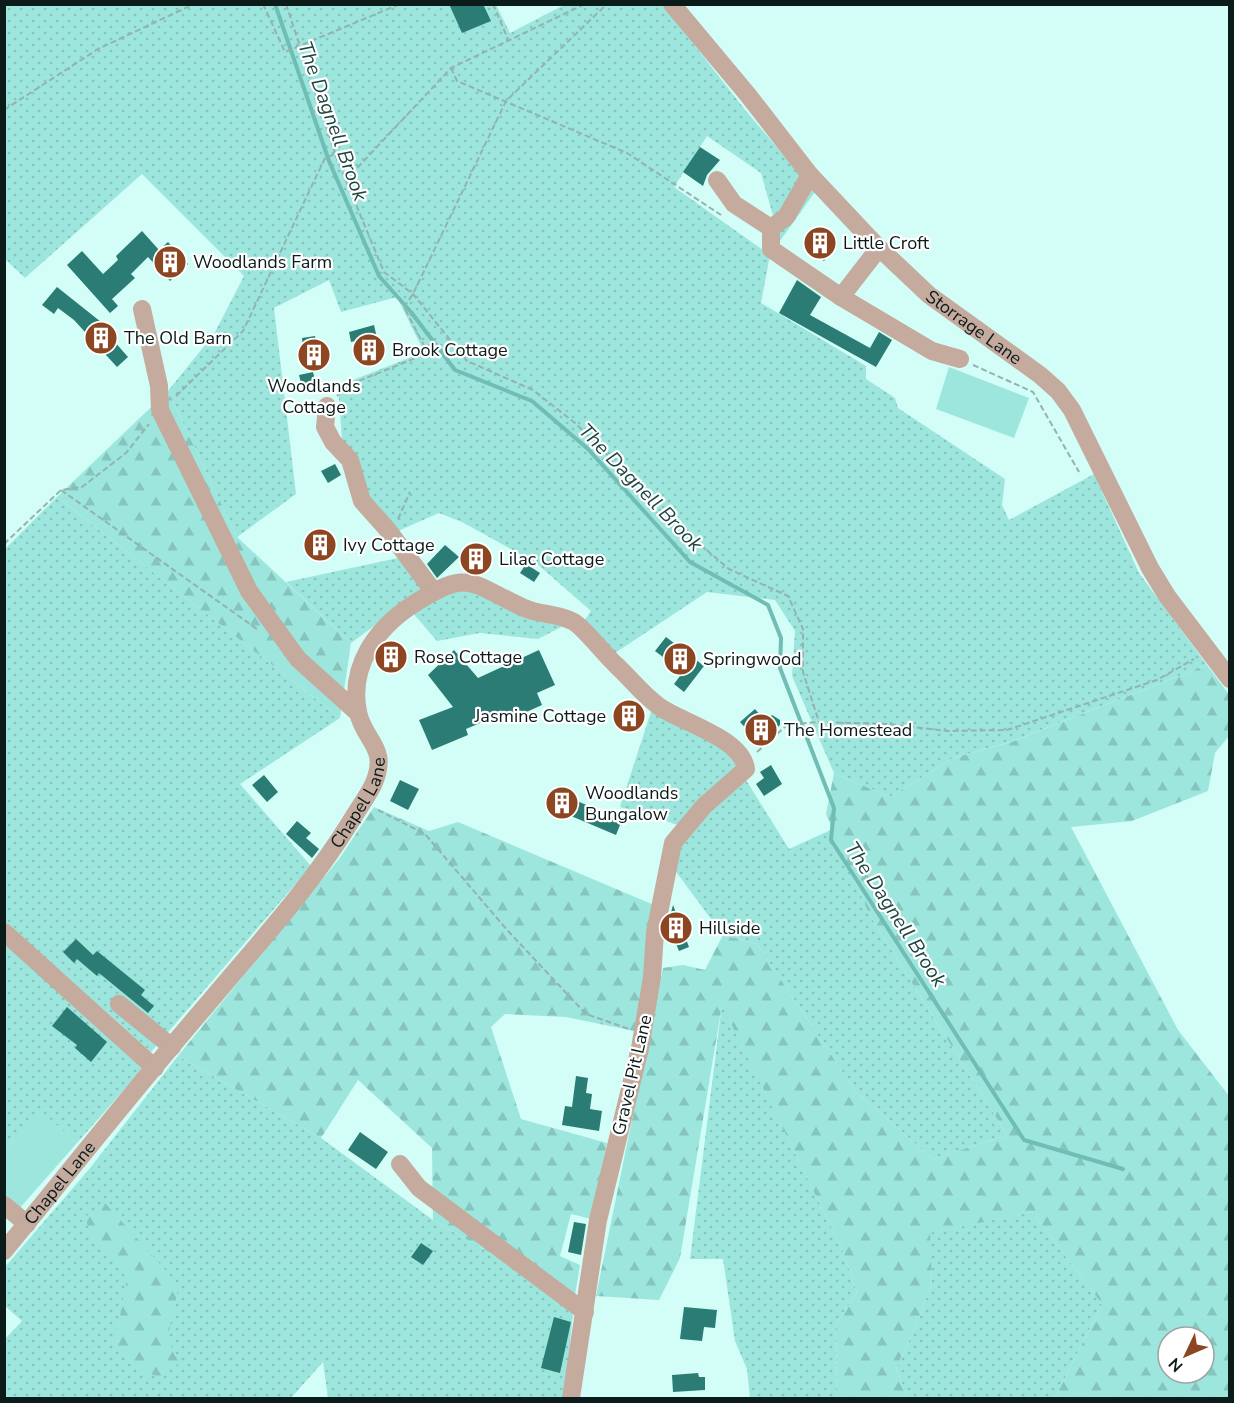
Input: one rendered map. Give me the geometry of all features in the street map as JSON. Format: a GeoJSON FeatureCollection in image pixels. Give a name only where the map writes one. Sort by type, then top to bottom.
{"type":"FeatureCollection","features":[{"type":"Feature","properties":{"kind":"street","name":"Storrage Lane"},"geometry":{"type":"LineString","coordinates":[[672,4],[748,95],[810,175],[879,248],[929,295],[1014,355],[1058,391],[1072,410],[1150,568],[1167,596],[1230,679]]}},
{"type":"Feature","properties":{"kind":"street"},"geometry":{"type":"LineString","coordinates":[[771,228],[786,217],[810,175]]}},
{"type":"Feature","properties":{"kind":"street"},"geometry":{"type":"LineString","coordinates":[[717,180],[734,204],[771,228]]}},
{"type":"Feature","properties":{"kind":"street"},"geometry":{"type":"LineString","coordinates":[[771,228],[771,249],[841,297],[932,351],[960,359]]}},
{"type":"Feature","properties":{"kind":"street"},"geometry":{"type":"LineString","coordinates":[[841,297],[879,248]]}},
{"type":"Feature","properties":{"kind":"street"},"geometry":{"type":"LineString","coordinates":[[141,309],[159,386],[160,410],[249,591],[298,659],[358,713]]}},
{"type":"Feature","properties":{"kind":"street"},"geometry":{"type":"LineString","coordinates":[[327,406],[325,427],[333,442],[350,460],[362,501],[387,529],[434,592]]}},
{"type":"Feature","properties":{"kind":"street","name":"Chapel Lane"},"geometry":{"type":"LineString","coordinates":[[4,1251],[291,905],[338,842],[373,784],[380,761],[358,713],[359,677],[372,640],[400,614],[434,592],[462,582],[482,585],[523,608],[548,613],[575,623],[597,648],[659,706],[718,735],[742,769]]}},
{"type":"Feature","properties":{"kind":"street","name":"Gravel Pit Lane"},"geometry":{"type":"LineString","coordinates":[[571,1398],[598,1220],[643,1033],[652,977],[655,933],[673,843],[704,806],[742,769]]}},
{"type":"Feature","properties":{"kind":"street"},"geometry":{"type":"LineString","coordinates":[[4,932],[154,1068]]}},
{"type":"Feature","properties":{"kind":"street"},"geometry":{"type":"LineString","coordinates":[[119,1004],[172,1047]]}},
{"type":"Feature","properties":{"kind":"street"},"geometry":{"type":"LineString","coordinates":[[400,1164],[419,1188],[585,1312]]}},
{"type":"Feature","properties":{"kind":"street"},"geometry":{"type":"LineString","coordinates":[[4,1205],[27,1224]]}},
{"type":"Feature","properties":{"kind":"path"},"geometry":{"type":"LineString","coordinates":[[4,110],[98,49],[194,4]]}},
{"type":"Feature","properties":{"kind":"path"},"geometry":{"type":"LineString","coordinates":[[263,4],[285,52],[400,4]]}},
{"type":"Feature","properties":{"kind":"path"},"geometry":{"type":"LineString","coordinates":[[286,4],[302,45],[335,154],[384,272],[413,294],[467,361],[533,390],[575,423],[605,452],[630,484],[729,569],[788,596],[803,629],[803,672],[819,722]]}},
{"type":"Feature","properties":{"kind":"path"},"geometry":{"type":"LineString","coordinates":[[493,4],[508,39]]}},
{"type":"Feature","properties":{"kind":"path"},"geometry":{"type":"LineString","coordinates":[[345,181],[451,68],[585,4]]}},
{"type":"Feature","properties":{"kind":"path"},"geometry":{"type":"LineString","coordinates":[[327,406],[351,384],[428,353],[404,307],[413,294],[507,101],[607,4]]}},
{"type":"Feature","properties":{"kind":"path"},"geometry":{"type":"LineString","coordinates":[[451,68],[457,81],[627,153],[724,217]]}},
{"type":"Feature","properties":{"kind":"path"},"geometry":{"type":"LineString","coordinates":[[4,544],[61,490],[82,487],[126,453],[160,410],[243,331],[325,158],[335,154]]}},
{"type":"Feature","properties":{"kind":"path"},"geometry":{"type":"LineString","coordinates":[[960,359],[1033,392],[1079,472]]}},
{"type":"Feature","properties":{"kind":"path"},"geometry":{"type":"LineString","coordinates":[[61,490],[260,632]]}},
{"type":"Feature","properties":{"kind":"path"},"geometry":{"type":"LineString","coordinates":[[387,529],[400,518],[410,492]]}},
{"type":"Feature","properties":{"kind":"path"},"geometry":{"type":"LineString","coordinates":[[742,769],[788,724],[819,722],[887,724],[948,730],[1007,730],[1158,680],[1208,650]]}},
{"type":"Feature","properties":{"kind":"path"},"geometry":{"type":"LineString","coordinates":[[362,802],[425,834],[508,931],[586,1014],[643,1033]]}},
{"type":"Feature","properties":{"kind":"green space"},"geometry":{"type":"Polygon","coordinates":[[[4,5],[496,5],[510,33],[564,5],[663,5],[746,111],[815,192],[780,241],[761,173],[707,136],[674,187],[770,255],[761,303],[866,366],[866,379],[895,398],[898,408],[1005,479],[1002,505],[1009,520],[1094,474],[1139,573],[1207,665],[1010,742],[953,758],[890,797],[834,773],[792,676],[795,631],[775,600],[707,592],[612,655],[584,621],[591,611],[536,563],[462,522],[439,513],[398,531],[371,499],[342,440],[338,386],[424,352],[397,297],[341,312],[329,280],[274,308],[296,494],[237,537],[168,391],[214,334],[244,276],[142,174],[25,278],[5,259],[4,5]]]}},
{"type":"Feature","properties":{"kind":"green space"},"geometry":{"type":"Polygon","coordinates":[[[949,367],[1029,398],[1014,438],[936,409],[949,367]]]}},
{"type":"Feature","properties":{"kind":"green space"},"geometry":{"type":"Polygon","coordinates":[[[168,391],[237,537],[351,643],[340,718],[57,497],[168,391]]]}},
{"type":"Feature","properties":{"kind":"green space"},"geometry":{"type":"Polygon","coordinates":[[[57,497],[340,718],[240,784],[311,866],[151,1052],[5,922],[5,549],[57,497]]]}},
{"type":"Feature","properties":{"kind":"green space"},"geometry":{"type":"Polygon","coordinates":[[[398,558],[424,589],[351,643],[286,582],[398,558]]]}},
{"type":"Feature","properties":{"kind":"green space"},"geometry":{"type":"Polygon","coordinates":[[[459,586],[567,624],[538,639],[480,633],[437,641],[412,612],[459,586]]]}},
{"type":"Feature","properties":{"kind":"green space"},"geometry":{"type":"Polygon","coordinates":[[[1207,665],[1230,696],[1229,736],[1215,753],[1208,791],[1132,821],[1071,827],[1178,1030],[1229,1096],[1229,1398],[1055,1398],[1102,1304],[1032,1212],[930,1233],[932,1282],[919,1319],[896,1368],[907,1398],[836,1398],[837,1322],[857,1293],[843,1251],[722,1005],[680,1258],[659,1300],[596,1296],[663,968],[683,965],[705,970],[723,935],[757,944],[856,1092],[933,1159],[1007,1135],[869,914],[826,814],[834,773],[890,797],[953,758],[1011,742],[1207,665]]]}},
{"type":"Feature","properties":{"kind":"green space"},"geometry":{"type":"Polygon","coordinates":[[[652,709],[713,738],[740,767],[678,825],[620,807],[652,709]]]}},
{"type":"Feature","properties":{"kind":"green space"},"geometry":{"type":"Polygon","coordinates":[[[746,780],[789,849],[833,829],[869,914],[1007,1135],[933,1159],[856,1092],[757,944],[723,935],[671,865],[686,832],[746,780]]]}},
{"type":"Feature","properties":{"kind":"green space"},"geometry":{"type":"Polygon","coordinates":[[[374,807],[429,831],[458,822],[654,905],[645,989],[634,1031],[566,1017],[505,1014],[491,1027],[521,1119],[607,1143],[592,1219],[571,1214],[560,1256],[580,1265],[574,1301],[433,1220],[432,1148],[358,1080],[321,1138],[178,1056],[339,859],[374,807]]]}},
{"type":"Feature","properties":{"kind":"green space"},"geometry":{"type":"Polygon","coordinates":[[[5,941],[143,1068],[77,1143],[40,1111],[5,1150],[5,941]]]}},
{"type":"Feature","properties":{"kind":"green space"},"geometry":{"type":"Polygon","coordinates":[[[722,1004],[843,1251],[857,1293],[837,1322],[836,1398],[750,1398],[747,1369],[735,1341],[723,1259],[690,1259],[722,1004]]]}},
{"type":"Feature","properties":{"kind":"green space"},"geometry":{"type":"Polygon","coordinates":[[[178,1056],[321,1138],[433,1220],[574,1301],[565,1398],[328,1398],[323,1362],[291,1398],[5,1398],[5,1339],[22,1321],[5,1306],[5,1267],[90,1168],[178,1056]]]}},
{"type":"Feature","properties":{"kind":"green space"},"geometry":{"type":"Polygon","coordinates":[[[40,1110],[77,1143],[18,1210],[5,1198],[5,1150],[40,1110]]]}},
{"type":"Feature","properties":{"kind":"green space"},"geometry":{"type":"Polygon","coordinates":[[[105,1203],[179,1285],[167,1340],[181,1362],[160,1377],[136,1369],[111,1345],[119,1321],[127,1278],[90,1233],[85,1217],[105,1203]]]}},
{"type":"Feature","properties":{"kind":"green space"},"geometry":{"type":"Polygon","coordinates":[[[1032,1212],[1102,1304],[1055,1398],[907,1398],[896,1368],[919,1319],[932,1282],[929,1233],[1032,1212]]]}},
{"type":"Feature","properties":{"kind":"building"},"geometry":{"type":"Polygon","coordinates":[[[449,4],[483,4],[491,21],[462,33],[449,4]]]}},
{"type":"Feature","properties":{"kind":"building"},"geometry":{"type":"Polygon","coordinates":[[[700,147],[720,160],[707,175],[703,186],[683,172],[700,147]]]}},
{"type":"Feature","properties":{"kind":"building","name":"Woodlands Farm"},"geometry":{"type":"Polygon","coordinates":[[[142,231],[159,250],[168,242],[188,264],[170,281],[148,257],[131,274],[135,278],[112,299],[118,306],[110,313],[67,265],[82,251],[103,274],[118,260],[116,256],[142,231]]]}},
{"type":"Feature","properties":{"kind":"building","name":"Little Croft"},"geometry":{"type":"Polygon","coordinates":[[[816,233],[835,246],[824,261],[806,248],[816,233]]]}},
{"type":"Feature","properties":{"kind":"building"},"geometry":{"type":"Polygon","coordinates":[[[797,280],[821,297],[810,315],[870,348],[879,332],[892,340],[876,367],[779,313],[797,280]]]}},
{"type":"Feature","properties":{"kind":"building","name":"The Old Barn"},"geometry":{"type":"Polygon","coordinates":[[[57,287],[101,322],[99,324],[128,357],[117,367],[74,320],[58,308],[54,314],[42,305],[57,287]]]}},
{"type":"Feature","properties":{"kind":"building","name":"Brook Cottage"},"geometry":{"type":"Polygon","coordinates":[[[374,325],[377,338],[373,339],[378,358],[365,362],[360,340],[351,342],[349,332],[374,325]]]}},
{"type":"Feature","properties":{"kind":"building","name":"Woodlands Cottage"},"geometry":{"type":"Polygon","coordinates":[[[315,336],[316,344],[323,344],[325,367],[305,369],[302,338],[315,336]]]}},
{"type":"Feature","properties":{"kind":"building"},"geometry":{"type":"Polygon","coordinates":[[[313,372],[316,384],[302,387],[299,375],[313,372]]]}},
{"type":"Feature","properties":{"kind":"building"},"geometry":{"type":"Polygon","coordinates":[[[335,464],[341,475],[328,483],[321,471],[335,464]]]}},
{"type":"Feature","properties":{"kind":"building","name":"Ivy Cottage"},"geometry":{"type":"Polygon","coordinates":[[[310,531],[330,531],[330,559],[310,559],[310,531]]]}},
{"type":"Feature","properties":{"kind":"building","name":"Lilac Cottage"},"geometry":{"type":"Polygon","coordinates":[[[477,544],[490,554],[483,564],[488,567],[482,575],[471,572],[461,565],[477,544]]]}},
{"type":"Feature","properties":{"kind":"building"},"geometry":{"type":"Polygon","coordinates":[[[445,545],[459,557],[437,578],[427,564],[445,545]]]}},
{"type":"Feature","properties":{"kind":"building"},"geometry":{"type":"Polygon","coordinates":[[[526,564],[540,573],[534,582],[520,573],[526,564]]]}},
{"type":"Feature","properties":{"kind":"building","name":"Springwood"},"geometry":{"type":"Polygon","coordinates":[[[666,637],[704,666],[684,692],[674,684],[683,672],[655,651],[666,637]]]}},
{"type":"Feature","properties":{"kind":"building","name":"Rose Cottage"},"geometry":{"type":"Polygon","coordinates":[[[388,641],[403,655],[392,667],[379,655],[388,641]]]}},
{"type":"Feature","properties":{"kind":"building"},"geometry":{"type":"Polygon","coordinates":[[[454,650],[478,678],[539,650],[555,685],[537,693],[542,705],[502,723],[499,715],[466,729],[468,735],[432,750],[419,720],[453,707],[428,675],[454,650]]]}},
{"type":"Feature","properties":{"kind":"building","name":"Jasmine Cottage"},"geometry":{"type":"Polygon","coordinates":[[[626,701],[644,713],[632,731],[614,719],[626,701]]]}},
{"type":"Feature","properties":{"kind":"building","name":"The Homestead"},"geometry":{"type":"Polygon","coordinates":[[[755,709],[765,721],[772,715],[780,720],[780,725],[768,736],[771,739],[763,747],[740,722],[755,709]]]}},
{"type":"Feature","properties":{"kind":"building"},"geometry":{"type":"Polygon","coordinates":[[[771,765],[782,784],[764,796],[756,784],[764,778],[760,772],[771,765]]]}},
{"type":"Feature","properties":{"kind":"building"},"geometry":{"type":"Polygon","coordinates":[[[264,775],[278,792],[267,802],[252,785],[264,775]]]}},
{"type":"Feature","properties":{"kind":"building"},"geometry":{"type":"Polygon","coordinates":[[[400,780],[419,789],[408,810],[390,801],[400,780]]]}},
{"type":"Feature","properties":{"kind":"building"},"geometry":{"type":"Polygon","coordinates":[[[551,790],[622,820],[616,835],[545,805],[551,790]]]}},
{"type":"Feature","properties":{"kind":"building"},"geometry":{"type":"Polygon","coordinates":[[[297,821],[311,833],[306,838],[319,849],[312,858],[286,834],[297,821]]]}},
{"type":"Feature","properties":{"kind":"building","name":"Hillside"},"geometry":{"type":"Polygon","coordinates":[[[673,905],[689,947],[679,951],[668,924],[673,905]]]}},
{"type":"Feature","properties":{"kind":"building"},"geometry":{"type":"Polygon","coordinates":[[[76,939],[93,955],[97,951],[145,990],[141,995],[154,1006],[148,1013],[99,973],[97,976],[77,959],[74,963],[63,952],[76,939]]]}},
{"type":"Feature","properties":{"kind":"building"},"geometry":{"type":"Polygon","coordinates":[[[67,1007],[107,1042],[91,1062],[75,1048],[77,1045],[52,1026],[67,1007]]]}},
{"type":"Feature","properties":{"kind":"building"},"geometry":{"type":"Polygon","coordinates":[[[576,1076],[588,1078],[586,1093],[592,1094],[590,1109],[602,1111],[599,1131],[562,1125],[565,1106],[572,1107],[576,1076]]]}},
{"type":"Feature","properties":{"kind":"building"},"geometry":{"type":"Polygon","coordinates":[[[360,1132],[388,1152],[376,1169],[348,1150],[360,1132]]]}},
{"type":"Feature","properties":{"kind":"building"},"geometry":{"type":"Polygon","coordinates":[[[574,1222],[586,1224],[581,1255],[568,1252],[574,1222]]]}},
{"type":"Feature","properties":{"kind":"building"},"geometry":{"type":"Polygon","coordinates":[[[421,1243],[433,1251],[423,1265],[411,1257],[421,1243]]]}},
{"type":"Feature","properties":{"kind":"building"},"geometry":{"type":"Polygon","coordinates":[[[684,1307],[717,1310],[715,1328],[704,1327],[702,1341],[680,1339],[684,1307]]]}},
{"type":"Feature","properties":{"kind":"building"},"geometry":{"type":"Polygon","coordinates":[[[554,1317],[571,1322],[560,1373],[541,1368],[554,1317]]]}},
{"type":"Feature","properties":{"kind":"building"},"geometry":{"type":"Polygon","coordinates":[[[698,1373],[699,1377],[705,1377],[705,1390],[673,1392],[672,1375],[698,1373]]]}},
{"type":"Feature","properties":{"kind":"waterway","name":"The Dagnell Brook"},"geometry":{"type":"LineString","coordinates":[[275,4],[329,161],[379,276],[411,312],[455,370],[532,401],[588,449],[690,562],[768,605],[781,638],[780,668],[834,808],[831,840],[1024,1140],[1123,1169]]}},
{"type":"Feature","properties":{"kind":"place","name":"Little Croft"},"geometry":{"type":"Point","coordinates":[820,243]}},
{"type":"Feature","properties":{"kind":"place","name":"Woodlands Farm"},"geometry":{"type":"Point","coordinates":[170,262]}},
{"type":"Feature","properties":{"kind":"place","name":"The Old Barn"},"geometry":{"type":"Point","coordinates":[101,338]}},
{"type":"Feature","properties":{"kind":"place","name":"Brook Cottage"},"geometry":{"type":"Point","coordinates":[369,350]}},
{"type":"Feature","properties":{"kind":"place","name":"Woodlands Cottage"},"geometry":{"type":"Point","coordinates":[314,355]}},
{"type":"Feature","properties":{"kind":"place","name":"Ivy Cottage"},"geometry":{"type":"Point","coordinates":[320,545]}},
{"type":"Feature","properties":{"kind":"place","name":"Lilac Cottage"},"geometry":{"type":"Point","coordinates":[476,559]}},
{"type":"Feature","properties":{"kind":"place","name":"Rose Cottage"},"geometry":{"type":"Point","coordinates":[391,657]}},
{"type":"Feature","properties":{"kind":"place","name":"Springwood"},"geometry":{"type":"Point","coordinates":[680,659]}},
{"type":"Feature","properties":{"kind":"place","name":"Jasmine Cottage"},"geometry":{"type":"Point","coordinates":[629,716]}},
{"type":"Feature","properties":{"kind":"place","name":"The Homestead"},"geometry":{"type":"Point","coordinates":[761,730]}},
{"type":"Feature","properties":{"kind":"place","name":"Woodlands Bungalow"},"geometry":{"type":"Point","coordinates":[562,803]}},
{"type":"Feature","properties":{"kind":"place","name":"Hillside"},"geometry":{"type":"Point","coordinates":[676,928]}}]}
